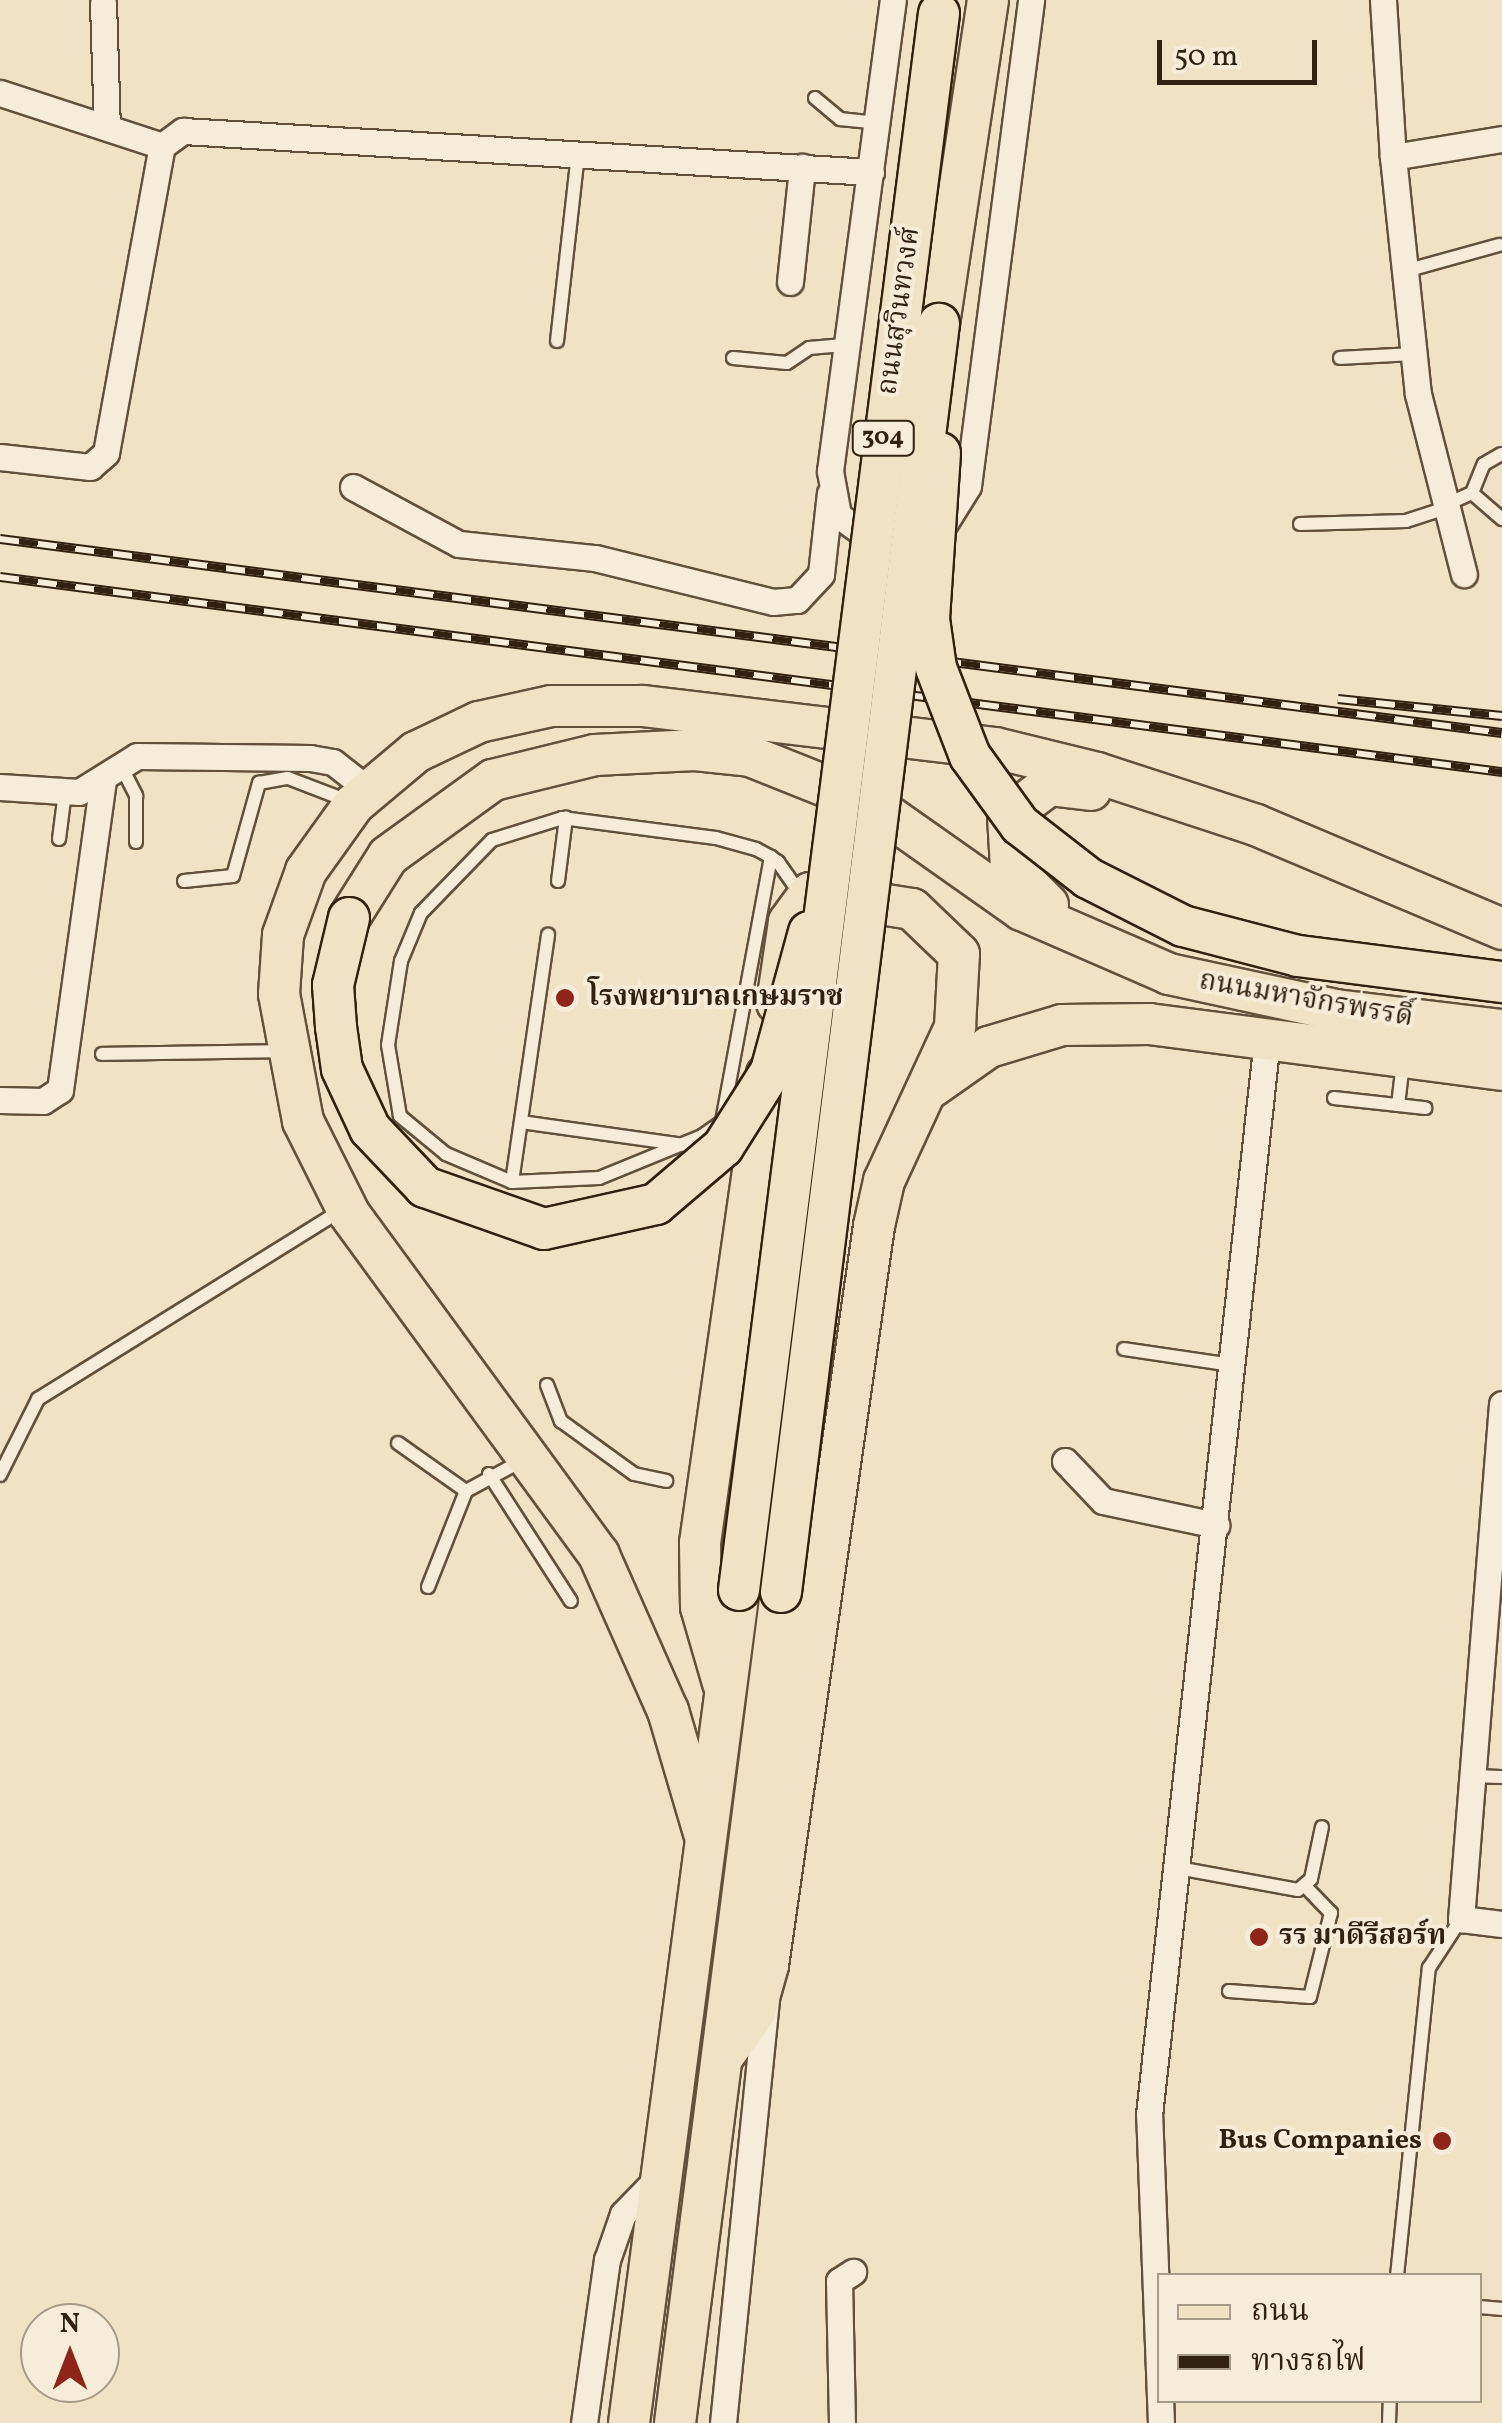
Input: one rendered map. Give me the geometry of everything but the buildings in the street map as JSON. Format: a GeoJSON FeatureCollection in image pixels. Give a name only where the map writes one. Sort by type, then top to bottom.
{"type":"FeatureCollection","features":[{"type":"Feature","properties":{"kind":"main road","name":"ถนนสุวินทวงศ์"},"geometry":{"type":"LineString","coordinates":[[939,324],[988,6]]}},
{"type":"Feature","properties":{"kind":"main road","name":"ถนนสุวินทวงศ์"},"geometry":{"type":"LineString","coordinates":[[827,861],[940,7]]}},
{"type":"Feature","properties":{"kind":"main road"},"geometry":{"type":"LineString","coordinates":[[939,324],[929,619],[936,668],[970,756],[1020,825],[1088,878],[1183,926],[1298,956],[1502,982]]}},
{"type":"Feature","properties":{"kind":"main road"},"geometry":{"type":"LineString","coordinates":[[675,2423],[939,324]]}},
{"type":"Feature","properties":{"kind":"main road"},"geometry":{"type":"LineString","coordinates":[[704,1832],[637,1635],[598,1556],[346,1208],[303,1121],[286,1051],[282,935],[306,871],[362,797],[416,752],[479,722],[552,706],[643,706],[996,748],[1256,825],[1502,929]]}},
{"type":"Feature","properties":{"kind":"main road"},"geometry":{"type":"LineString","coordinates":[[827,861],[771,1072],[748,1114],[656,1204],[583,1226],[544,1229],[460,1207],[392,1161],[342,1068],[334,985],[349,918],[388,856],[493,780],[595,755],[695,750],[750,756],[873,806],[1022,910],[1114,954]]}},
{"type":"Feature","properties":{"kind":"main road"},"geometry":{"type":"LineString","coordinates":[[1114,954],[1011,868],[1003,834],[1018,802],[1067,785],[1256,825]]}},
{"type":"Feature","properties":{"kind":"main road"},"geometry":{"type":"LineString","coordinates":[[629,2423],[656,2180],[738,1590],[827,861]]}},
{"type":"Feature","properties":{"kind":"main road"},"geometry":{"type":"LineString","coordinates":[[722,2058],[756,2012],[768,1965],[874,1226],[884,1181],[932,1087],[960,1004],[959,954],[912,909],[830,890],[802,896],[784,944],[701,1490],[701,1608],[724,1683]]}},
{"type":"Feature","properties":{"kind":"main road","name":"ถนนมหาจักรพรรดิ์"},"geometry":{"type":"LineString","coordinates":[[1114,954],[1248,994],[1502,1030]]}},
{"type":"Feature","properties":{"kind":"main road"},"geometry":{"type":"LineString","coordinates":[[932,1087],[989,1047],[1062,1025],[1149,1024],[1502,1070]]}},
{"type":"Feature","properties":{"kind":"street"},"geometry":{"type":"LineString","coordinates":[[353,487],[459,544],[595,558],[772,602],[797,600],[821,574],[844,345],[893,0]]}},
{"type":"Feature","properties":{"kind":"street"},"geometry":{"type":"LineString","coordinates":[[830,493],[852,532],[894,550],[935,539],[963,506],[1032,0]]}},
{"type":"Feature","properties":{"kind":"street"},"geometry":{"type":"LineString","coordinates":[[1383,0],[1412,354],[1464,574]]}},
{"type":"Feature","properties":{"kind":"street"},"geometry":{"type":"LineString","coordinates":[[103,3],[108,126]]}},
{"type":"Feature","properties":{"kind":"street"},"geometry":{"type":"LineString","coordinates":[[0,93],[162,146],[196,130],[871,172]]}},
{"type":"Feature","properties":{"kind":"street"},"geometry":{"type":"LineString","coordinates":[[1393,157],[1502,138]]}},
{"type":"Feature","properties":{"kind":"street"},"geometry":{"type":"LineString","coordinates":[[0,457],[90,467],[106,453],[162,146]]}},
{"type":"Feature","properties":{"kind":"street"},"geometry":{"type":"LineString","coordinates":[[790,282],[802,167]]}},
{"type":"Feature","properties":{"kind":"street"},"geometry":{"type":"LineString","coordinates":[[0,787],[65,792],[112,773],[137,756],[310,758],[333,762],[362,797]]}},
{"type":"Feature","properties":{"kind":"street"},"geometry":{"type":"LineString","coordinates":[[0,1100],[44,1101],[60,1090],[112,773]]}},
{"type":"Feature","properties":{"kind":"street"},"geometry":{"type":"LineString","coordinates":[[1157,2328],[1148,2115],[1267,1040]]}},
{"type":"Feature","properties":{"kind":"street"},"geometry":{"type":"LineString","coordinates":[[1502,1404],[1491,1628],[1468,1776],[1462,1919],[1502,1924]]}},
{"type":"Feature","properties":{"kind":"street"},"geometry":{"type":"LineString","coordinates":[[1064,1461],[1103,1500],[1216,1525]]}},
{"type":"Feature","properties":{"kind":"street"},"geometry":{"type":"LineString","coordinates":[[722,2423],[768,1965]]}},
{"type":"Feature","properties":{"kind":"street"},"geometry":{"type":"LineString","coordinates":[[584,2423],[607,2260],[623,2214],[656,2180]]}},
{"type":"Feature","properties":{"kind":"street"},"geometry":{"type":"LineString","coordinates":[[842,2423],[838,2291],[853,2272]]}},
{"type":"Feature","properties":{"kind":"lane"},"geometry":{"type":"LineString","coordinates":[[815,98],[840,119],[877,124]]}},
{"type":"Feature","properties":{"kind":"lane"},"geometry":{"type":"LineString","coordinates":[[557,342],[578,153]]}},
{"type":"Feature","properties":{"kind":"lane"},"geometry":{"type":"LineString","coordinates":[[1406,272],[1499,245]]}},
{"type":"Feature","properties":{"kind":"lane"},"geometry":{"type":"LineString","coordinates":[[733,358],[788,363],[809,348],[844,345]]}},
{"type":"Feature","properties":{"kind":"lane"},"geometry":{"type":"LineString","coordinates":[[1340,358],[1412,354]]}},
{"type":"Feature","properties":{"kind":"lane"},"geometry":{"type":"LineString","coordinates":[[1300,524],[1406,520],[1446,507],[1472,493],[1484,464],[1501,454]]}},
{"type":"Feature","properties":{"kind":"lane"},"geometry":{"type":"LineString","coordinates":[[1472,493],[1502,519]]}},
{"type":"Feature","properties":{"kind":"lane"},"geometry":{"type":"LineString","coordinates":[[112,773],[136,796],[136,842]]}},
{"type":"Feature","properties":{"kind":"lane"},"geometry":{"type":"LineString","coordinates":[[184,881],[233,876],[259,783],[288,778],[362,797]]}},
{"type":"Feature","properties":{"kind":"lane"},"geometry":{"type":"LineString","coordinates":[[59,838],[65,792]]}},
{"type":"Feature","properties":{"kind":"lane"},"geometry":{"type":"LineString","coordinates":[[770,857],[722,1122],[684,1145],[576,1184],[512,1182],[446,1154],[400,1116],[390,1094],[392,998],[421,913],[457,868],[492,840],[566,818],[716,838],[770,857],[802,896]]}},
{"type":"Feature","properties":{"kind":"lane"},"geometry":{"type":"LineString","coordinates":[[558,881],[566,818]]}},
{"type":"Feature","properties":{"kind":"lane"},"geometry":{"type":"LineString","coordinates":[[512,1182],[548,934]]}},
{"type":"Feature","properties":{"kind":"lane"},"geometry":{"type":"LineString","coordinates":[[102,1054],[286,1051]]}},
{"type":"Feature","properties":{"kind":"lane"},"geometry":{"type":"LineString","coordinates":[[1398,1105],[1403,1058]]}},
{"type":"Feature","properties":{"kind":"lane"},"geometry":{"type":"LineString","coordinates":[[1334,1098],[1426,1108]]}},
{"type":"Feature","properties":{"kind":"lane"},"geometry":{"type":"LineString","coordinates":[[520,1122],[684,1145]]}},
{"type":"Feature","properties":{"kind":"lane"},"geometry":{"type":"LineString","coordinates":[[0,1474],[38,1398],[346,1208]]}},
{"type":"Feature","properties":{"kind":"lane"},"geometry":{"type":"LineString","coordinates":[[1124,1349],[1233,1365]]}},
{"type":"Feature","properties":{"kind":"lane"},"geometry":{"type":"LineString","coordinates":[[547,1386],[561,1421],[634,1474],[666,1481]]}},
{"type":"Feature","properties":{"kind":"lane"},"geometry":{"type":"LineString","coordinates":[[398,1443],[466,1491]]}},
{"type":"Feature","properties":{"kind":"lane"},"geometry":{"type":"LineString","coordinates":[[428,1588],[466,1491],[488,1474],[530,1457]]}},
{"type":"Feature","properties":{"kind":"lane"},"geometry":{"type":"LineString","coordinates":[[488,1474],[571,1602]]}},
{"type":"Feature","properties":{"kind":"lane"},"geometry":{"type":"LineString","coordinates":[[1468,1776],[1502,1777]]}},
{"type":"Feature","properties":{"kind":"lane"},"geometry":{"type":"LineString","coordinates":[[1305,1886],[1322,1826]]}},
{"type":"Feature","properties":{"kind":"lane"},"geometry":{"type":"LineString","coordinates":[[1178,1868],[1305,1886],[1331,1913],[1310,1997],[1229,1990]]}},
{"type":"Feature","properties":{"kind":"lane"},"geometry":{"type":"LineString","coordinates":[[1397,2273],[1429,1968],[1462,1919]]}},
{"type":"Feature","properties":{"kind":"railway"},"geometry":{"type":"LineString","coordinates":[[0,539],[1502,733]]}},
{"type":"Feature","properties":{"kind":"railway"},"geometry":{"type":"LineString","coordinates":[[0,577],[1502,772]]}},
{"type":"Feature","properties":{"kind":"railway"},"geometry":{"type":"LineString","coordinates":[[1338,699],[1502,716]]}},
{"type":"Feature","properties":{"kind":"place","name":"โรงพยาบาลเกษมราช"},"geometry":{"type":"Point","coordinates":[565,998]}},
{"type":"Feature","properties":{"kind":"place","name":"รร มาดีรีสอร์ท"},"geometry":{"type":"Point","coordinates":[1259,1937]}},
{"type":"Feature","properties":{"kind":"place","name":"Bus Companies"},"geometry":{"type":"Point","coordinates":[1442,2141]}}]}
